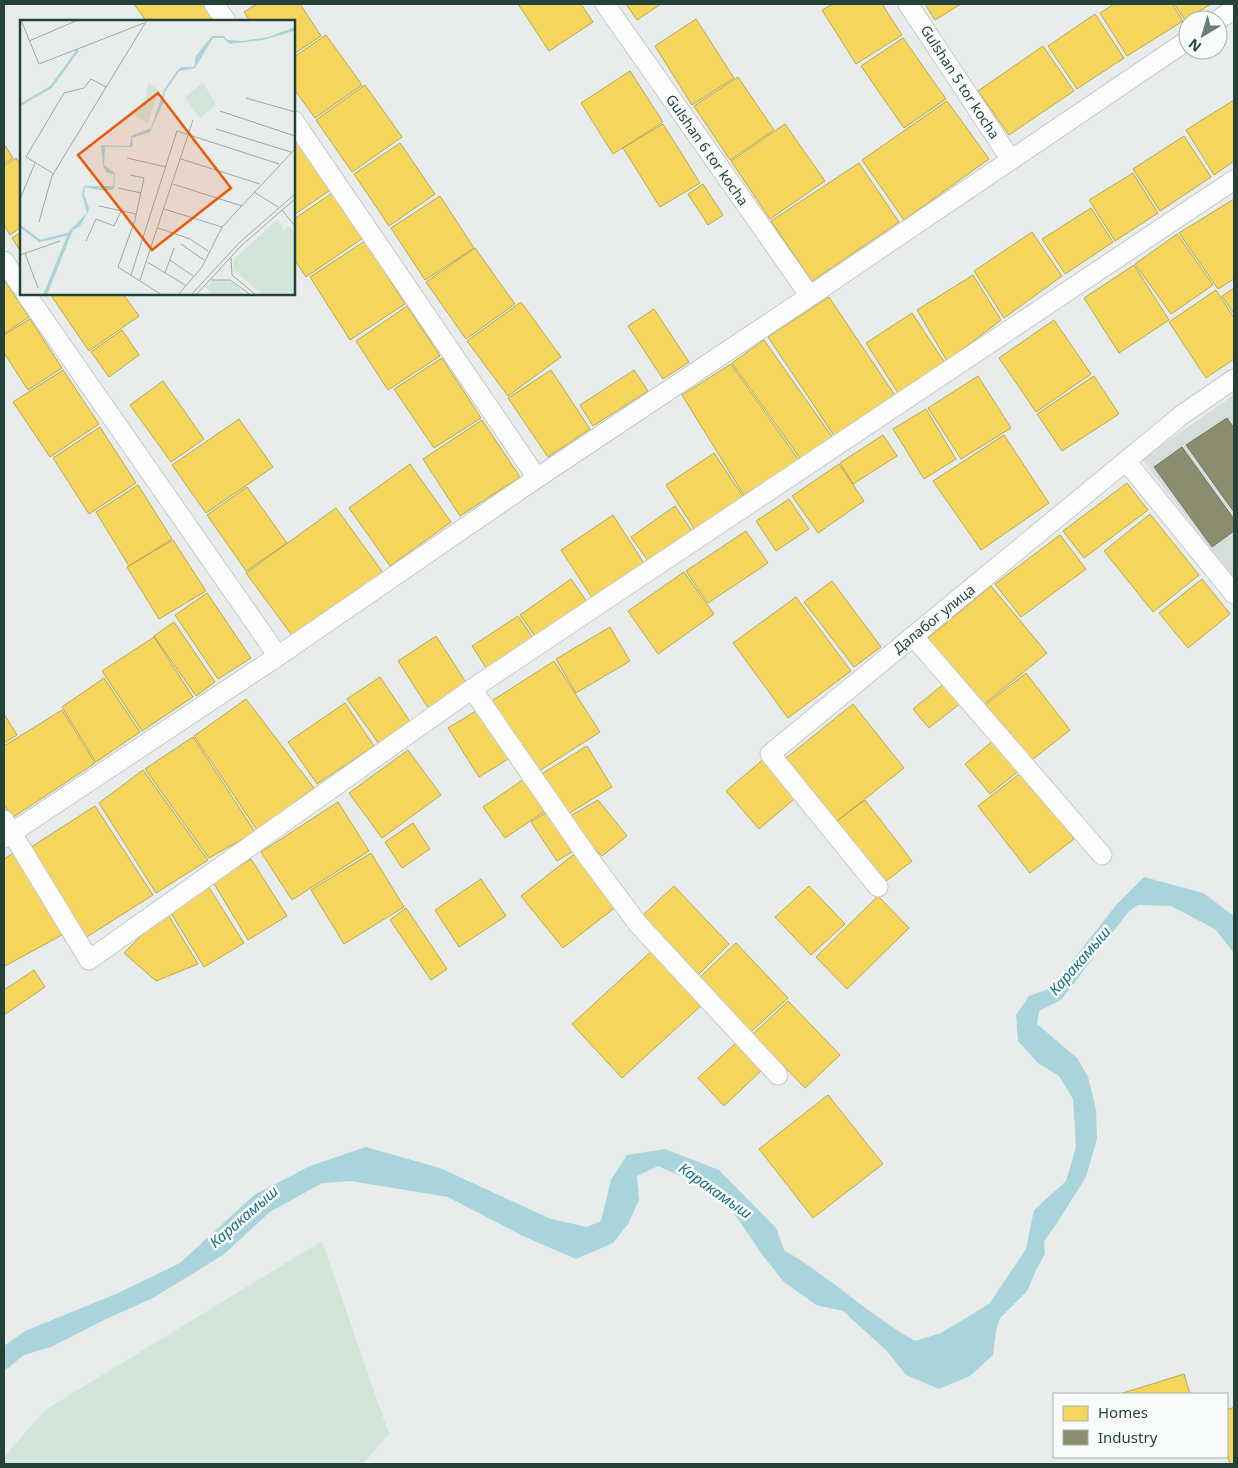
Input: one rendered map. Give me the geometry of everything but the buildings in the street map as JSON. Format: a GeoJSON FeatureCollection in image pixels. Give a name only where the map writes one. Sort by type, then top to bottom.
{"type":"FeatureCollection","features":[{"type":"Feature","properties":{"kind":"street"},"geometry":{"type":"LineString","coordinates":[[214,4],[225,20]]}},
{"type":"Feature","properties":{"kind":"street","name":"Gulshan 6 tor kocha"},"geometry":{"type":"LineString","coordinates":[[605,4],[810,296]]}},
{"type":"Feature","properties":{"kind":"street","name":"Gulshan 5 tor kocha"},"geometry":{"type":"LineString","coordinates":[[908,4],[1011,160]]}},
{"type":"Feature","properties":{"kind":"street"},"geometry":{"type":"LineString","coordinates":[[1178,47],[537,478],[278,656],[6,830],[89,960],[472,688],[1234,180]]}},
{"type":"Feature","properties":{"kind":"street"},"geometry":{"type":"LineString","coordinates":[[295,122],[537,478]]}},
{"type":"Feature","properties":{"kind":"street"},"geometry":{"type":"LineString","coordinates":[[4,261],[20,285]]}},
{"type":"Feature","properties":{"kind":"street"},"geometry":{"type":"LineString","coordinates":[[27,295],[278,656]]}},
{"type":"Feature","properties":{"kind":"street","name":"Далабог улица"},"geometry":{"type":"LineString","coordinates":[[878,887],[770,754],[1183,414],[1234,379]]}},
{"type":"Feature","properties":{"kind":"street"},"geometry":{"type":"LineString","coordinates":[[1126,461],[1234,594]]}},
{"type":"Feature","properties":{"kind":"street"},"geometry":{"type":"LineString","coordinates":[[913,636],[1102,855]]}},
{"type":"Feature","properties":{"kind":"street"},"geometry":{"type":"LineString","coordinates":[[472,688],[588,857],[638,924],[778,1075]]}},
{"type":"Feature","properties":{"kind":"shaded area"},"geometry":{"type":"Polygon","coordinates":[[[1234,395],[1234,579],[1142,459],[1234,395]]]}},
{"type":"Feature","properties":{"kind":"green space"},"geometry":{"type":"Polygon","coordinates":[[[322,1241],[389,1434],[363,1464],[4,1464],[4,1457],[45,1410],[322,1241]]]}},
{"type":"Feature","properties":{"kind":"water","name":"Каракамыш"},"geometry":{"type":"Polygon","coordinates":[[[1144,877],[1203,893],[1234,916],[1234,953],[1215,929],[1171,906],[1138,905],[1129,911],[1061,1000],[1039,1011],[1037,1024],[1077,1058],[1088,1077],[1096,1109],[1097,1139],[1086,1177],[1044,1241],[1045,1254],[1028,1290],[1000,1318],[996,1331],[993,1355],[970,1376],[939,1389],[906,1375],[887,1351],[843,1311],[816,1305],[783,1281],[736,1216],[712,1190],[658,1166],[637,1176],[639,1200],[628,1224],[613,1243],[576,1259],[523,1236],[448,1197],[351,1181],[322,1183],[270,1212],[223,1255],[153,1298],[51,1347],[24,1355],[4,1371],[4,1346],[25,1331],[116,1294],[180,1263],[254,1195],[310,1166],[366,1147],[440,1168],[551,1219],[587,1227],[601,1221],[611,1180],[627,1155],[665,1149],[719,1170],[776,1228],[784,1250],[898,1331],[915,1341],[941,1333],[989,1304],[1026,1249],[1034,1210],[1066,1181],[1076,1147],[1073,1099],[1059,1076],[1038,1063],[1018,1041],[1016,1015],[1029,996],[1051,988],[1117,904],[1144,877]]]}}]}
